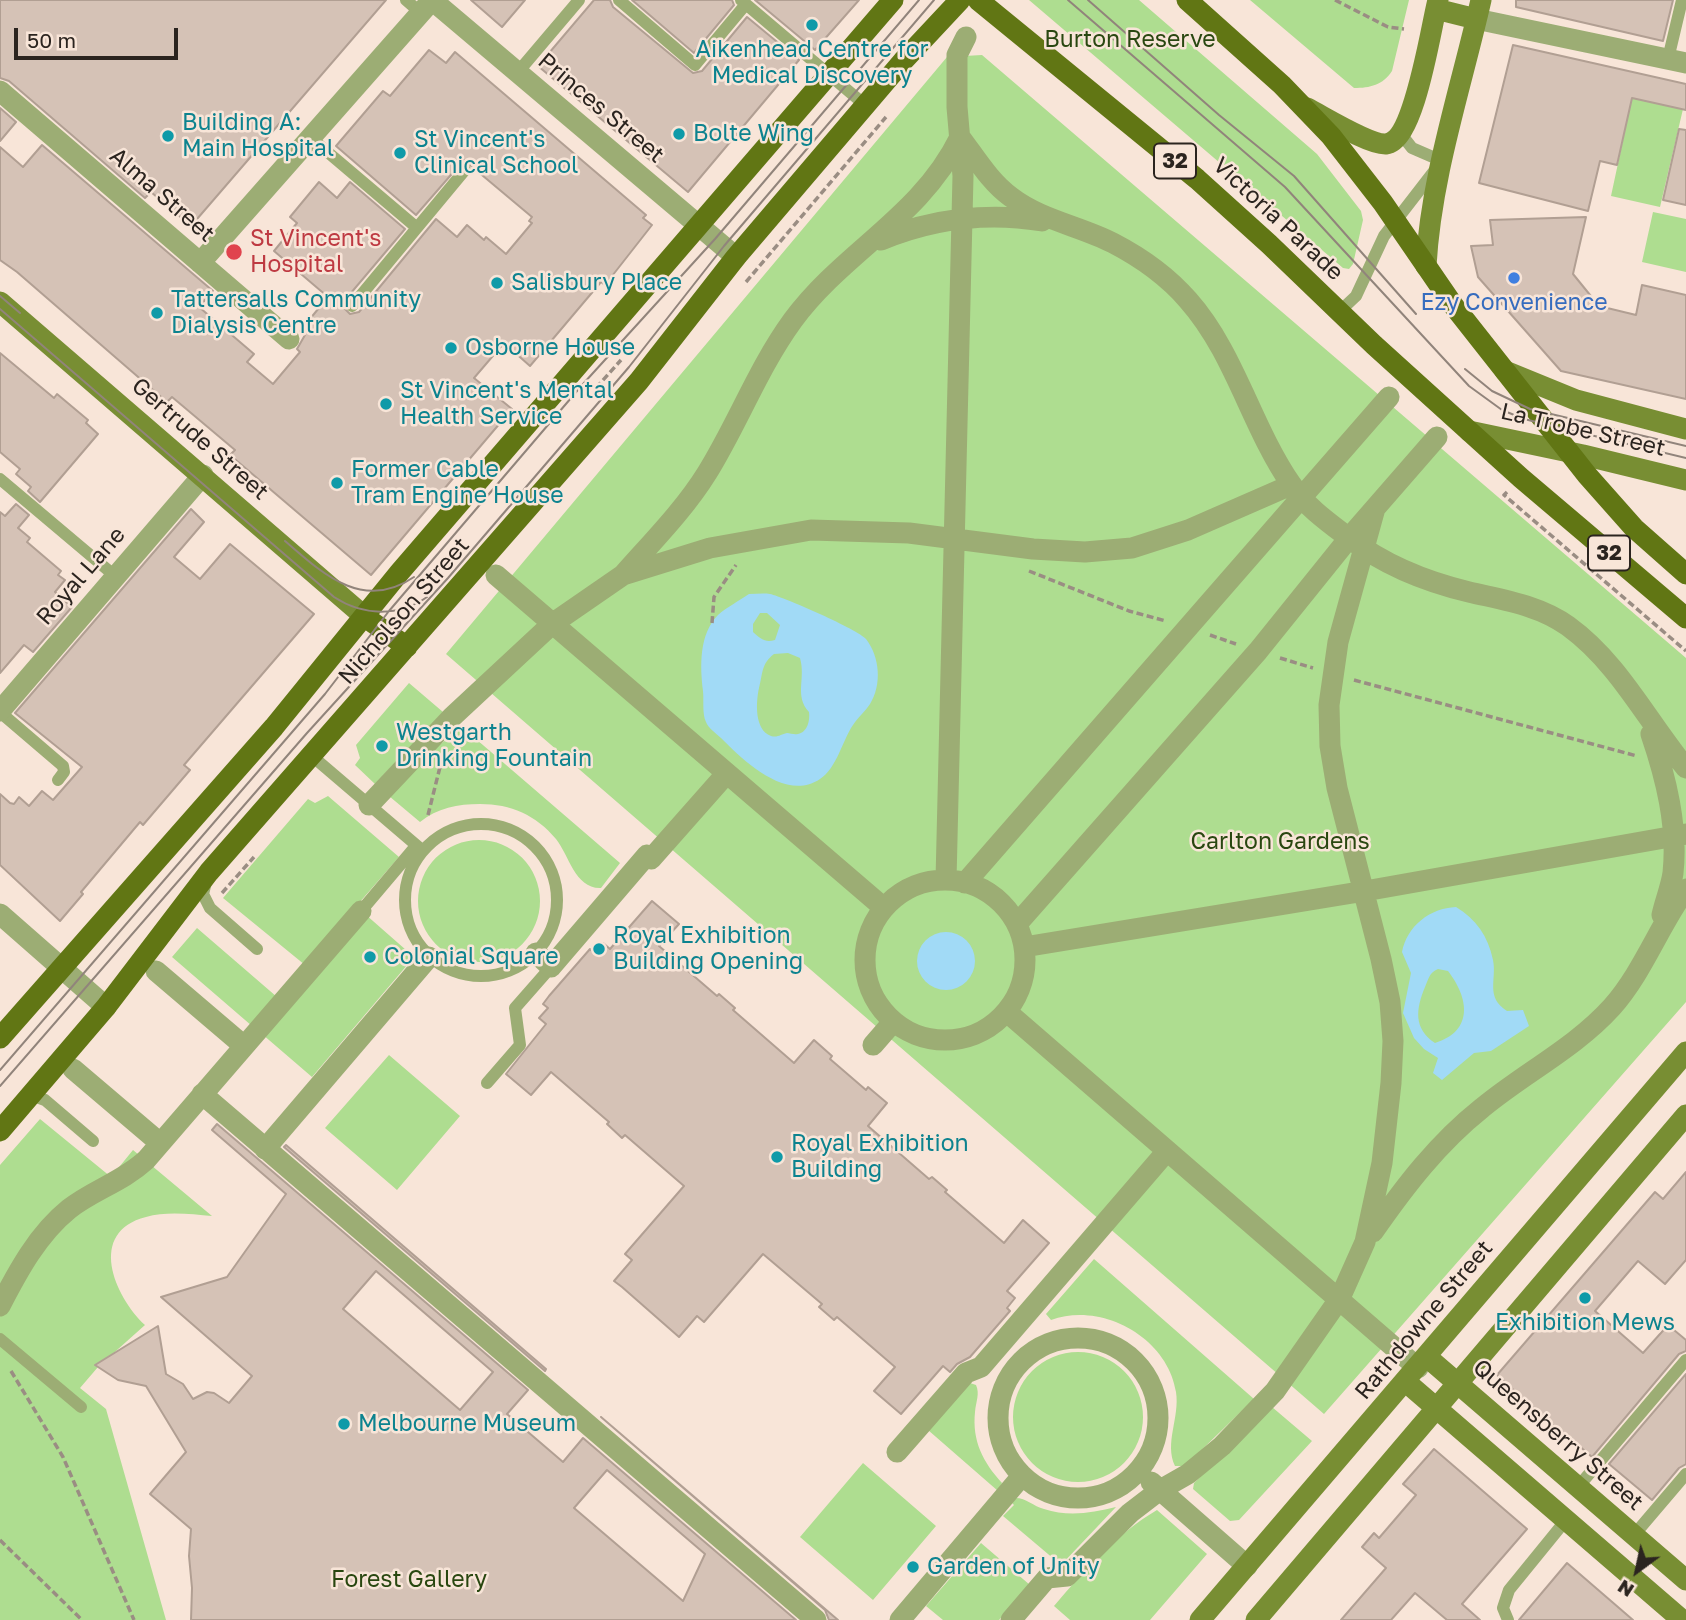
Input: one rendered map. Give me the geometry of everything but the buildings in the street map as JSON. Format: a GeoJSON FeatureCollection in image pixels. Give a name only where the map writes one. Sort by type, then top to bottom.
{"type":"FeatureCollection","features":[{"type":"Feature","properties":{"kind":"main road","name":"Nicholson Street"},"geometry":{"type":"LineString","coordinates":[[0,1038],[274,727],[399,573],[893,0]]}},
{"type":"Feature","properties":{"kind":"main road","name":"Nicholson Street"},"geometry":{"type":"LineString","coordinates":[[0,1131],[106,1007],[209,872],[642,378],[736,257],[865,105],[960,0]]}},
{"type":"Feature","properties":{"kind":"main road","name":"Victoria Parade"},"geometry":{"type":"LineString","coordinates":[[978,0],[1197,180],[1469,431]]}},
{"type":"Feature","properties":{"kind":"main road","name":"32"},"geometry":{"type":"LineString","coordinates":[[1186,0],[1305,107],[1360,173],[1453,305],[1616,510],[1686,574]]}},
{"type":"Feature","properties":{"kind":"main road"},"geometry":{"type":"LineString","coordinates":[[1305,107],[1378,143],[1393,142],[1401,134],[1415,99],[1437,4],[1479,9],[1442,160],[1428,232],[1426,266]]}},
{"type":"Feature","properties":{"kind":"main road","name":"Gertrude Street"},"geometry":{"type":"LineString","coordinates":[[0,303],[365,617]]}},
{"type":"Feature","properties":{"kind":"main road","name":"La Trobe Street"},"geometry":{"type":"LineString","coordinates":[[1505,371],[1576,400],[1686,429]]}},
{"type":"Feature","properties":{"kind":"main road","name":"32"},"geometry":{"type":"LineString","coordinates":[[1469,431],[1526,483],[1686,618]]}},
{"type":"Feature","properties":{"kind":"main road","name":"La Trobe Street"},"geometry":{"type":"LineString","coordinates":[[1469,431],[1686,480]]}},
{"type":"Feature","properties":{"kind":"main road"},"geometry":{"type":"LineString","coordinates":[[365,617],[407,647]]}},
{"type":"Feature","properties":{"kind":"main road","name":"Rathdowne Street"},"geometry":{"type":"LineString","coordinates":[[1200,1620],[1686,1052]]}},
{"type":"Feature","properties":{"kind":"main road"},"geometry":{"type":"LineString","coordinates":[[1256,1620],[1686,1115]]}},
{"type":"Feature","properties":{"kind":"main road"},"geometry":{"type":"LineString","coordinates":[[1417,1369],[1437,1409],[1682,1620]]}},
{"type":"Feature","properties":{"kind":"main road","name":"Queensberry Street"},"geometry":{"type":"LineString","coordinates":[[1417,1369],[1458,1384],[1686,1580]]}},
{"type":"Feature","properties":{"kind":"main road"},"geometry":{"type":"LineString","coordinates":[[1484,1450],[1506,1425]]}},
{"type":"Feature","properties":{"kind":"main road"},"geometry":{"type":"LineString","coordinates":[[1562,1517],[1578,1487]]}},
{"type":"Feature","properties":{"kind":"main road"},"geometry":{"type":"LineString","coordinates":[[1613,1560],[1634,1535]]}},
{"type":"Feature","properties":{"kind":"street","name":"Princes Street"},"geometry":{"type":"LineString","coordinates":[[423,3],[518,72],[736,257]]}},
{"type":"Feature","properties":{"kind":"street"},"geometry":{"type":"LineString","coordinates":[[200,263],[311,138],[423,3]]}},
{"type":"Feature","properties":{"kind":"street"},"geometry":{"type":"LineString","coordinates":[[1479,9],[1677,61]]}},
{"type":"Feature","properties":{"kind":"street"},"geometry":{"type":"LineString","coordinates":[[956,881],[955,538],[963,176],[957,107],[957,55],[966,37]]}},
{"type":"Feature","properties":{"kind":"street","name":"Alma Street"},"geometry":{"type":"LineString","coordinates":[[0,91],[289,339]]}},
{"type":"Feature","properties":{"kind":"street"},"geometry":{"type":"LineString","coordinates":[[960,137],[992,180],[1011,197],[1031,209],[1112,242],[1156,270],[1188,300],[1219,341],[1258,428],[1297,492],[1356,543],[1416,576],[1466,592],[1525,604],[1567,625],[1592,646],[1615,672],[1662,740],[1686,768]]}},
{"type":"Feature","properties":{"kind":"street"},"geometry":{"type":"LineString","coordinates":[[369,805],[446,723],[552,624],[623,575],[686,505],[722,447],[765,362],[793,321],[819,288],[902,215],[951,155],[960,137]]}},
{"type":"Feature","properties":{"kind":"street"},"geometry":{"type":"LineString","coordinates":[[871,244],[930,224],[988,217],[1019,217],[1068,225]]}},
{"type":"Feature","properties":{"kind":"street"},"geometry":{"type":"LineString","coordinates":[[956,881],[1297,492],[1389,397]]}},
{"type":"Feature","properties":{"kind":"street"},"geometry":{"type":"LineString","coordinates":[[1017,924],[1356,543],[1374,512],[1437,437]]}},
{"type":"Feature","properties":{"kind":"street","name":"Royal Lane"},"geometry":{"type":"LineString","coordinates":[[0,712],[203,475]]}},
{"type":"Feature","properties":{"kind":"street"},"geometry":{"type":"LineString","coordinates":[[623,575],[710,548],[811,530],[909,533],[1033,549],[1085,552],[1132,548],[1297,492]]}},
{"type":"Feature","properties":{"kind":"street"},"geometry":{"type":"LineString","coordinates":[[1011,1620],[1047,1578],[1067,1576],[1130,1513],[1160,1490],[1188,1474],[1222,1446],[1275,1391],[1340,1298],[1365,1242],[1382,1163],[1394,1041],[1390,1002],[1365,891],[1337,788],[1330,746],[1329,705],[1356,543]]}},
{"type":"Feature","properties":{"kind":"street"},"geometry":{"type":"LineString","coordinates":[[495,575],[884,908]]}},
{"type":"Feature","properties":{"kind":"street"},"geometry":{"type":"LineString","coordinates":[[1642,708],[1680,835],[1656,937]]}},
{"type":"Feature","properties":{"kind":"street"},"geometry":{"type":"LineString","coordinates":[[543,960],[649,857],[727,773]]}},
{"type":"Feature","properties":{"kind":"street"},"geometry":{"type":"LineString","coordinates":[[1024,947],[1365,891],[1680,835]]}},
{"type":"Feature","properties":{"kind":"street"},"geometry":{"type":"LineString","coordinates":[[956,881],[986,891],[1004,905],[1017,924],[1024,947],[1025,970],[1019,992],[1007,1012],[988,1028],[965,1038],[939,1040],[915,1034],[893,1021],[877,1002],[867,979],[865,954],[871,929],[884,908],[902,892],[923,883],[956,881]]}},
{"type":"Feature","properties":{"kind":"street"},"geometry":{"type":"LineString","coordinates":[[1365,1242],[1416,1172],[1447,1137],[1482,1107],[1591,1028],[1614,1005],[1636,974],[1671,910],[1686,889]]}},
{"type":"Feature","properties":{"kind":"street"},"geometry":{"type":"LineString","coordinates":[[0,1306],[19,1270],[53,1224],[70,1208],[134,1172],[361,911]]}},
{"type":"Feature","properties":{"kind":"street"},"geometry":{"type":"LineString","coordinates":[[0,914],[106,1007]]}},
{"type":"Feature","properties":{"kind":"street"},"geometry":{"type":"LineString","coordinates":[[265,1149],[429,957]]}},
{"type":"Feature","properties":{"kind":"street"},"geometry":{"type":"LineString","coordinates":[[156,971],[244,1046]]}},
{"type":"Feature","properties":{"kind":"street"},"geometry":{"type":"LineString","coordinates":[[1007,1012],[1340,1298],[1417,1369]]}},
{"type":"Feature","properties":{"kind":"street"},"geometry":{"type":"LineString","coordinates":[[873,1045],[893,1021]]}},
{"type":"Feature","properties":{"kind":"street"},"geometry":{"type":"LineString","coordinates":[[73,1069],[160,1143]]}},
{"type":"Feature","properties":{"kind":"street"},"geometry":{"type":"LineString","coordinates":[[202,1094],[816,1620]]}},
{"type":"Feature","properties":{"kind":"street"},"geometry":{"type":"LineString","coordinates":[[897,1452],[966,1373],[981,1367],[1167,1151]]}},
{"type":"Feature","properties":{"kind":"street"},"geometry":{"type":"LineString","coordinates":[[1066,1338],[1094,1339],[1120,1349],[1141,1368],[1154,1393],[1159,1420],[1153,1448],[1139,1472],[1119,1488],[1096,1497],[1070,1499],[1045,1492],[1021,1477],[1008,1459],[999,1435],[997,1410],[1004,1386],[1017,1364],[1040,1347],[1066,1338]]}},
{"type":"Feature","properties":{"kind":"street"},"geometry":{"type":"LineString","coordinates":[[998,1348],[1017,1364]]}},
{"type":"Feature","properties":{"kind":"street"},"geometry":{"type":"LineString","coordinates":[[1139,1472],[1247,1566]]}},
{"type":"Feature","properties":{"kind":"street"},"geometry":{"type":"LineString","coordinates":[[900,1620],[1021,1477]]}},
{"type":"Feature","properties":{"kind":"lane"},"geometry":{"type":"LineString","coordinates":[[518,72],[579,0]]}},
{"type":"Feature","properties":{"kind":"lane"},"geometry":{"type":"LineString","coordinates":[[619,0],[695,65],[743,2],[865,105]]}},
{"type":"Feature","properties":{"kind":"lane"},"geometry":{"type":"LineString","coordinates":[[1677,61],[1682,0]]}},
{"type":"Feature","properties":{"kind":"lane"},"geometry":{"type":"LineString","coordinates":[[1339,312],[1356,296],[1384,236],[1442,160],[1412,148],[1401,134]]}},
{"type":"Feature","properties":{"kind":"lane"},"geometry":{"type":"LineString","coordinates":[[311,138],[416,228]]}},
{"type":"Feature","properties":{"kind":"lane"},"geometry":{"type":"LineString","coordinates":[[352,306],[465,170]]}},
{"type":"Feature","properties":{"kind":"lane"},"geometry":{"type":"LineString","coordinates":[[0,479],[115,576]]}},
{"type":"Feature","properties":{"kind":"lane"},"geometry":{"type":"LineString","coordinates":[[0,712],[63,765],[64,772],[58,780]]}},
{"type":"Feature","properties":{"kind":"lane"},"geometry":{"type":"LineString","coordinates":[[312,755],[419,848]]}},
{"type":"Feature","properties":{"kind":"lane"},"geometry":{"type":"LineString","coordinates":[[361,911],[419,848],[466,824],[492,824],[517,832],[538,848],[552,870],[558,895],[555,921],[544,944],[543,960],[515,1008],[520,1045],[487,1083]]}},
{"type":"Feature","properties":{"kind":"lane"},"geometry":{"type":"LineString","coordinates":[[419,848],[409,870],[404,893],[406,916],[414,939],[429,957],[451,971],[476,977],[502,974],[526,963],[543,960]]}},
{"type":"Feature","properties":{"kind":"lane"},"geometry":{"type":"LineString","coordinates":[[209,872],[203,894],[205,902],[257,949]]}},
{"type":"Feature","properties":{"kind":"lane"},"geometry":{"type":"LineString","coordinates":[[31,1095],[45,1100],[93,1141]]}},
{"type":"Feature","properties":{"kind":"lane"},"geometry":{"type":"LineString","coordinates":[[0,1339],[81,1407]]}},
{"type":"Feature","properties":{"kind":"lane"},"geometry":{"type":"LineString","coordinates":[[1578,1487],[1686,1360]]}},
{"type":"Feature","properties":{"kind":"lane"},"geometry":{"type":"LineString","coordinates":[[1634,1535],[1686,1474]]}},
{"type":"Feature","properties":{"kind":"lane"},"geometry":{"type":"LineString","coordinates":[[1508,1620],[1503,1608],[1509,1590],[1562,1517]]}},
{"type":"Feature","properties":{"kind":"path"},"geometry":{"type":"LineString","coordinates":[[1335,0],[1388,27],[1404,29]]}},
{"type":"Feature","properties":{"kind":"path"},"geometry":{"type":"LineString","coordinates":[[596,388],[621,360]]}},
{"type":"Feature","properties":{"kind":"path"},"geometry":{"type":"LineString","coordinates":[[1504,495],[1686,651]]}},
{"type":"Feature","properties":{"kind":"path"},"geometry":{"type":"LineString","coordinates":[[712,623],[714,597],[751,540]]}},
{"type":"Feature","properties":{"kind":"path"},"geometry":{"type":"LineString","coordinates":[[421,589],[454,550]]}},
{"type":"Feature","properties":{"kind":"path"},"geometry":{"type":"LineString","coordinates":[[428,815],[445,748],[446,723]]}},
{"type":"Feature","properties":{"kind":"path"},"geometry":{"type":"LineString","coordinates":[[6,1362],[63,1457],[134,1620]]}},
{"type":"Feature","properties":{"kind":"path"},"geometry":{"type":"LineString","coordinates":[[0,1540],[82,1620]]}},
{"type":"Feature","properties":{"kind":"green space","name":"Burton Reserve"},"geometry":{"type":"Polygon","coordinates":[[[1029,0],[1139,0],[1317,154],[1361,211],[1363,220],[1353,264],[1349,269],[1343,268],[1029,0]]]}},
{"type":"Feature","properties":{"kind":"green space"},"geometry":{"type":"Polygon","coordinates":[[[1250,0],[1409,0],[1392,71],[1385,80],[1376,85],[1354,88],[1250,0]]]}},
{"type":"Feature","properties":{"kind":"green space","name":"Carlton Gardens"},"geometry":{"type":"Polygon","coordinates":[[[982,55],[1686,658],[1686,1002],[1324,1414],[446,654],[947,57],[982,55]]]}},
{"type":"Feature","properties":{"kind":"green space"},"geometry":{"type":"Polygon","coordinates":[[[1632,98],[1683,109],[1660,207],[1611,196],[1632,98]]]}},
{"type":"Feature","properties":{"kind":"green space"},"geometry":{"type":"Polygon","coordinates":[[[1653,212],[1686,219],[1686,272],[1642,262],[1653,212]]]}},
{"type":"Feature","properties":{"kind":"green space"},"geometry":{"type":"Polygon","coordinates":[[[409,683],[443,712],[375,784],[355,765],[360,758],[356,745],[409,683]]]}},
{"type":"Feature","properties":{"kind":"green space"},"geometry":{"type":"Polygon","coordinates":[[[462,727],[620,863],[601,888],[585,883],[556,839],[540,823],[522,812],[502,806],[464,805],[441,810],[420,822],[389,796],[433,750],[462,727]]]}},
{"type":"Feature","properties":{"kind":"green space"},"geometry":{"type":"Polygon","coordinates":[[[328,796],[399,857],[305,965],[223,898],[308,799],[315,803],[328,796]]]}},
{"type":"Feature","properties":{"kind":"green space"},"geometry":{"type":"Polygon","coordinates":[[[479,840],[502,845],[522,858],[535,878],[540,901],[535,924],[522,944],[502,957],[479,962],[456,957],[436,944],[423,924],[418,901],[423,878],[436,858],[456,845],[479,840]]]}},
{"type":"Feature","properties":{"kind":"green space"},"geometry":{"type":"Polygon","coordinates":[[[365,914],[414,957],[312,1077],[262,1034],[365,914]]]}},
{"type":"Feature","properties":{"kind":"green space"},"geometry":{"type":"Polygon","coordinates":[[[197,928],[277,997],[252,1026],[172,957],[197,928]]]}},
{"type":"Feature","properties":{"kind":"green space"},"geometry":{"type":"Polygon","coordinates":[[[389,1055],[460,1116],[397,1190],[325,1128],[389,1055]]]}},
{"type":"Feature","properties":{"kind":"green space"},"geometry":{"type":"Polygon","coordinates":[[[40,1119],[111,1177],[133,1150],[212,1216],[154,1215],[128,1225],[117,1236],[112,1250],[116,1282],[134,1313],[145,1325],[98,1367],[80,1388],[106,1409],[166,1620],[0,1620],[0,1165],[40,1119]]]}},
{"type":"Feature","properties":{"kind":"green space"},"geometry":{"type":"Polygon","coordinates":[[[1094,1259],[1254,1399],[1185,1466],[1175,1466],[1172,1457],[1176,1392],[1160,1355],[1146,1340],[1111,1320],[1071,1315],[1051,1320],[1046,1314],[1094,1259]]]}},
{"type":"Feature","properties":{"kind":"green space"},"geometry":{"type":"Polygon","coordinates":[[[1078,1352],[1103,1357],[1124,1371],[1138,1392],[1143,1417],[1138,1442],[1124,1463],[1103,1477],[1078,1482],[1053,1477],[1032,1463],[1018,1442],[1013,1417],[1018,1392],[1032,1371],[1053,1357],[1078,1352]]]}},
{"type":"Feature","properties":{"kind":"green space"},"geometry":{"type":"Polygon","coordinates":[[[970,1383],[976,1385],[978,1391],[975,1412],[977,1442],[984,1459],[1002,1483],[998,1491],[928,1430],[970,1383]]]}},
{"type":"Feature","properties":{"kind":"green space"},"geometry":{"type":"Polygon","coordinates":[[[1272,1407],[1312,1441],[1239,1520],[1230,1521],[1193,1489],[1194,1483],[1272,1407]]]}},
{"type":"Feature","properties":{"kind":"green space"},"geometry":{"type":"Polygon","coordinates":[[[863,1463],[936,1526],[873,1600],[800,1537],[863,1463]]]}},
{"type":"Feature","properties":{"kind":"green space"},"geometry":{"type":"Polygon","coordinates":[[[1014,1498],[1062,1513],[1116,1507],[1061,1565],[1003,1516],[1014,1505],[1010,1501],[1014,1498]]]}},
{"type":"Feature","properties":{"kind":"green space"},"geometry":{"type":"Polygon","coordinates":[[[1157,1510],[1207,1554],[1150,1620],[1070,1620],[1054,1606],[1114,1542],[1157,1510]]]}},
{"type":"Feature","properties":{"kind":"green space"},"geometry":{"type":"Polygon","coordinates":[[[981,1543],[1030,1585],[999,1620],[943,1620],[926,1606],[981,1543]]]}},
{"type":"Feature","properties":{"kind":"water"},"geometry":{"type":"Polygon","coordinates":[[[749,594],[770,594],[821,614],[850,629],[866,639],[877,662],[878,680],[870,704],[849,731],[831,768],[820,779],[807,785],[793,786],[766,776],[730,747],[711,729],[705,719],[701,661],[707,631],[718,615],[749,594]],[[760,613],[753,624],[753,632],[763,640],[772,641],[775,640],[780,625],[767,613],[760,613]],[[788,653],[774,654],[763,669],[757,707],[759,722],[765,733],[771,736],[801,733],[809,722],[809,712],[801,693],[800,658],[788,653]]]}},
{"type":"Feature","properties":{"kind":"water"},"geometry":{"type":"Polygon","coordinates":[[[1456,907],[1480,929],[1493,960],[1496,1000],[1507,1011],[1523,1010],[1529,1026],[1491,1051],[1474,1053],[1442,1080],[1433,1073],[1438,1058],[1414,1038],[1403,1013],[1411,973],[1402,952],[1409,934],[1421,920],[1446,908],[1456,907]],[[1438,969],[1431,974],[1418,1010],[1423,1031],[1435,1043],[1448,1038],[1456,1030],[1464,1013],[1460,992],[1448,971],[1438,969]]]}},
{"type":"Feature","properties":{"kind":"water"},"geometry":{"type":"Polygon","coordinates":[[[946,932],[967,940],[975,961],[967,982],[946,990],[925,982],[917,961],[925,940],[946,932]]]}},
{"type":"Feature","properties":{"kind":"tram line"},"geometry":{"type":"LineString","coordinates":[[0,1070],[325,694],[389,611],[583,384],[715,239],[919,0]]}},
{"type":"Feature","properties":{"kind":"tram line"},"geometry":{"type":"LineString","coordinates":[[0,1086],[307,733],[448,578],[629,367],[724,246],[934,0]]}},
{"type":"Feature","properties":{"kind":"tram line"},"geometry":{"type":"LineString","coordinates":[[1068,0],[1285,187],[1469,386],[1502,410],[1524,419],[1686,458]]}},
{"type":"Feature","properties":{"kind":"tram line"},"geometry":{"type":"LineString","coordinates":[[1088,0],[1219,115],[1294,176],[1416,314]]}},
{"type":"Feature","properties":{"kind":"tram line"},"geometry":{"type":"LineString","coordinates":[[0,296],[20,313]]}},
{"type":"Feature","properties":{"kind":"tram line"},"geometry":{"type":"LineString","coordinates":[[0,309],[334,597],[357,608],[381,612],[405,608],[427,597]]}},
{"type":"Feature","properties":{"kind":"tram line"},"geometry":{"type":"LineString","coordinates":[[1465,369],[1492,391],[1530,409],[1686,446]]}},
{"type":"Feature","properties":{"kind":"tram line"},"geometry":{"type":"LineString","coordinates":[[285,541],[329,576],[361,590],[378,591],[395,587],[414,577]]}},
{"type":"Feature","properties":{"kind":"place","name":"Aikenhead Centre for Medical Discovery"},"geometry":{"type":"Point","coordinates":[812,25]}},
{"type":"Feature","properties":{"kind":"place","name":"Bolte Wing"},"geometry":{"type":"Point","coordinates":[679,134]}},
{"type":"Feature","properties":{"kind":"place","name":"Building A: Main Hospital"},"geometry":{"type":"Point","coordinates":[168,136]}},
{"type":"Feature","properties":{"kind":"place","name":"St Vincent's Clinical School"},"geometry":{"type":"Point","coordinates":[400,153]}},
{"type":"Feature","properties":{"kind":"place","name":"St Vincent's Hospital"},"geometry":{"type":"Point","coordinates":[234,252]}},
{"type":"Feature","properties":{"kind":"place","name":"Ezy Convenience"},"geometry":{"type":"Point","coordinates":[1514,278]}},
{"type":"Feature","properties":{"kind":"place","name":"Salisbury Place"},"geometry":{"type":"Point","coordinates":[497,283]}},
{"type":"Feature","properties":{"kind":"place","name":"Tattersalls Community Dialysis Centre"},"geometry":{"type":"Point","coordinates":[157,313]}},
{"type":"Feature","properties":{"kind":"place","name":"Osborne House"},"geometry":{"type":"Point","coordinates":[451,348]}},
{"type":"Feature","properties":{"kind":"place","name":"St Vincent's Mental Health Service"},"geometry":{"type":"Point","coordinates":[386,404]}},
{"type":"Feature","properties":{"kind":"place","name":"Former Cable Tram Engine House"},"geometry":{"type":"Point","coordinates":[337,483]}},
{"type":"Feature","properties":{"kind":"place","name":"Westgarth Drinking Fountain"},"geometry":{"type":"Point","coordinates":[382,746]}},
{"type":"Feature","properties":{"kind":"place","name":"Royal Exhibition Building Opening"},"geometry":{"type":"Point","coordinates":[599,949]}},
{"type":"Feature","properties":{"kind":"place","name":"Colonial Square"},"geometry":{"type":"Point","coordinates":[370,957]}},
{"type":"Feature","properties":{"kind":"place","name":"Royal Exhibition Building"},"geometry":{"type":"Point","coordinates":[777,1157]}},
{"type":"Feature","properties":{"kind":"place","name":"Exhibition Mews"},"geometry":{"type":"Point","coordinates":[1585,1298]}},
{"type":"Feature","properties":{"kind":"place","name":"Melbourne Museum"},"geometry":{"type":"Point","coordinates":[344,1424]}},
{"type":"Feature","properties":{"kind":"place","name":"Garden of Unity"},"geometry":{"type":"Point","coordinates":[913,1567]}},
{"type":"Feature","properties":{"kind":"park label","name":"Forest Gallery"},"geometry":{"type":"Point","coordinates":[409,1580]}}]}
